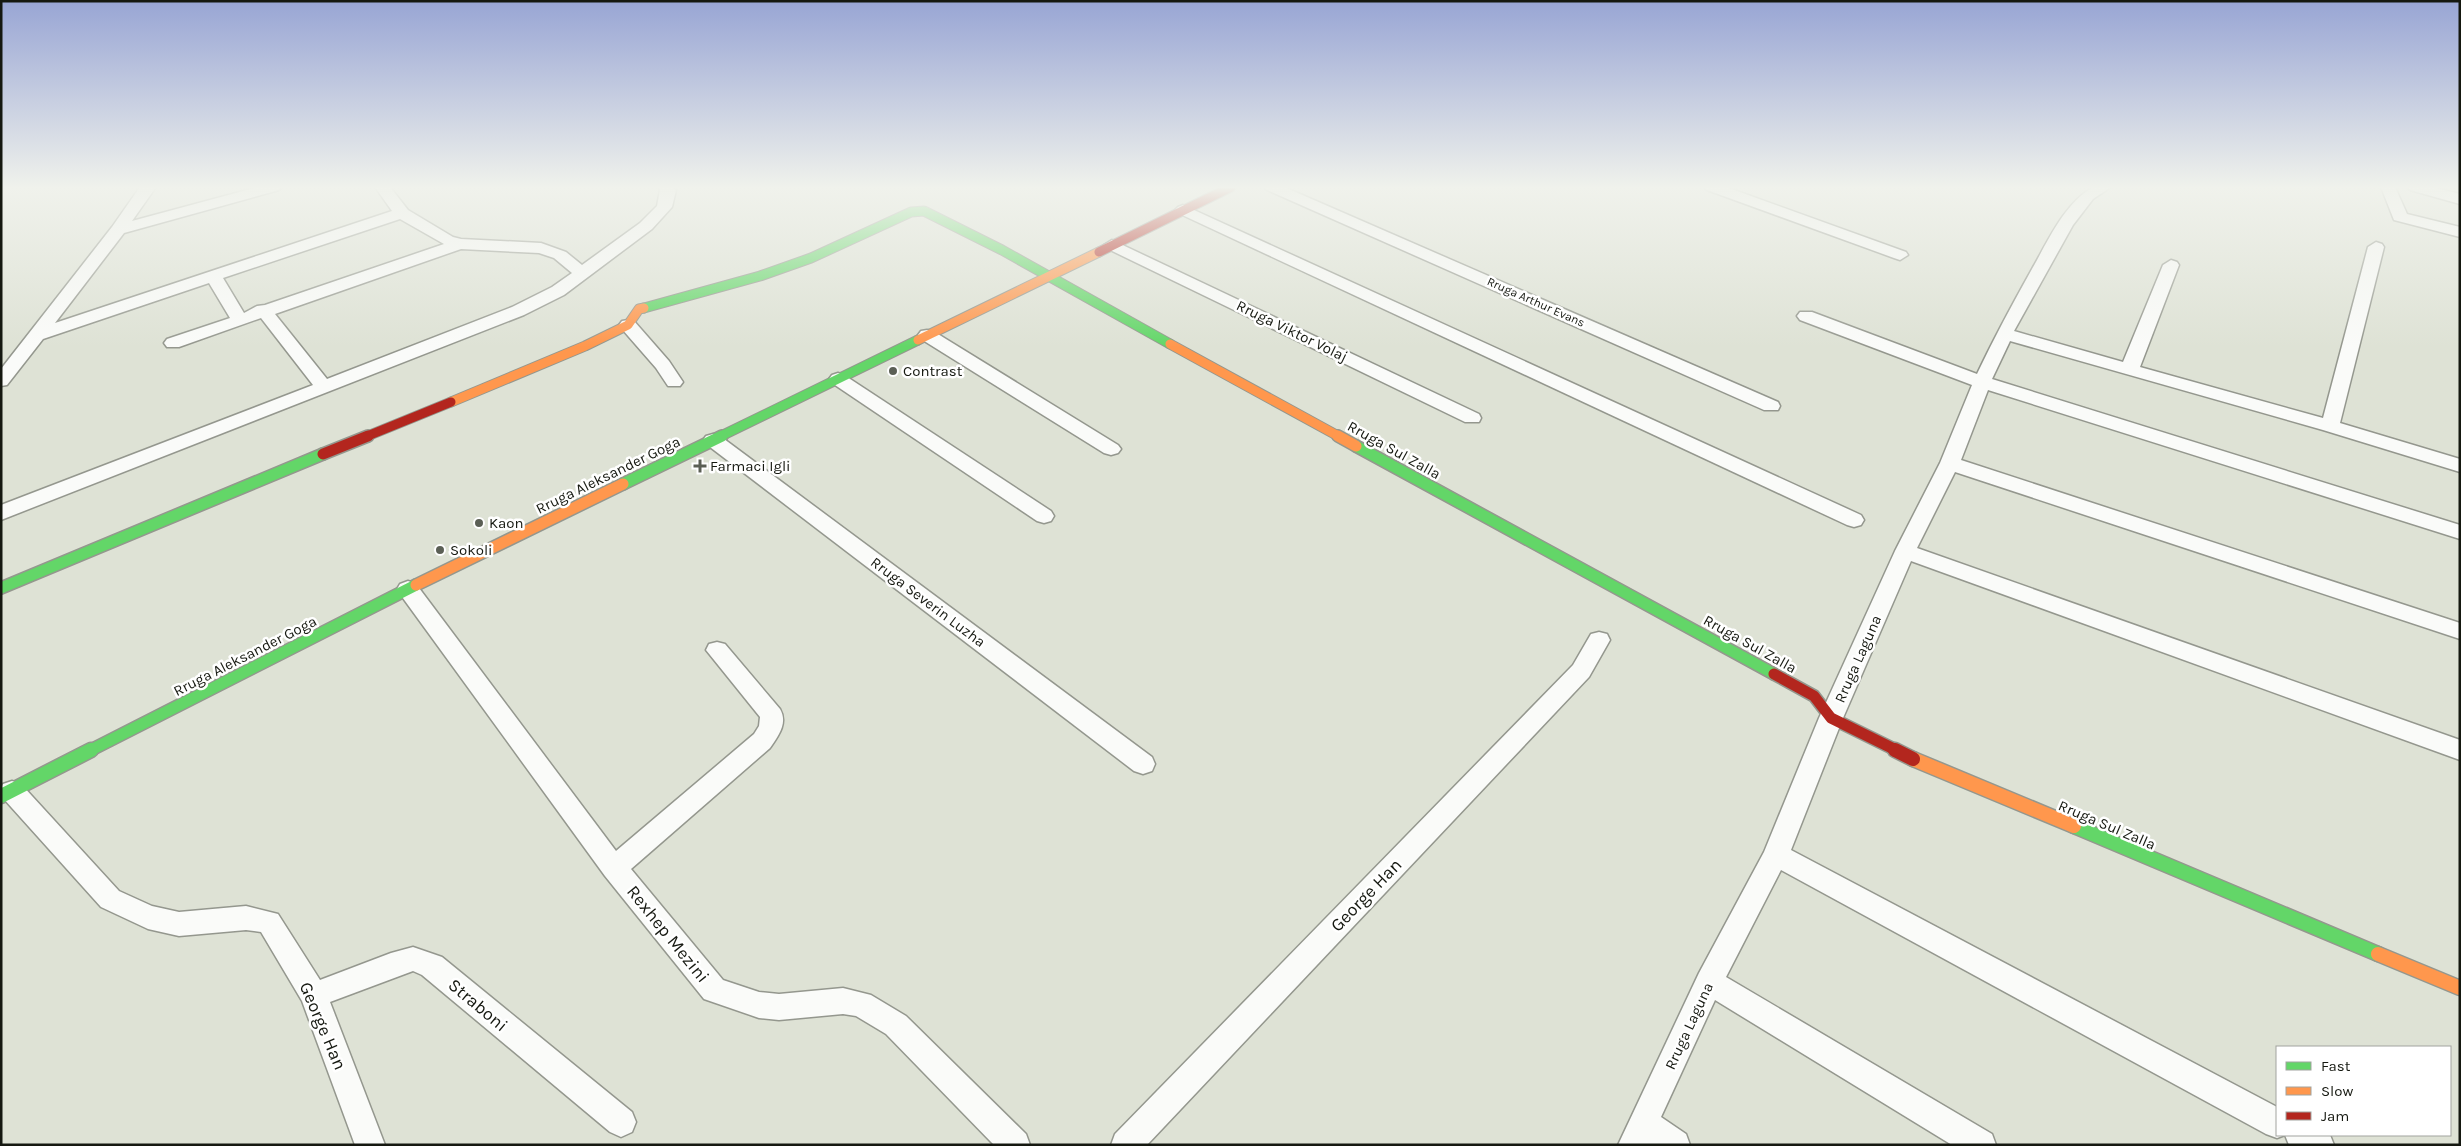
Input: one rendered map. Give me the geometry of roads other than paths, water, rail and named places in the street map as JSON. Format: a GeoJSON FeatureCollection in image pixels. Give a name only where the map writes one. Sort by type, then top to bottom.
{"type":"FeatureCollection","features":[{"type":"Feature","properties":{"kind":"street"},"geometry":{"type":"LineString","coordinates":[[1,381],[110,240]]}},
{"type":"Feature","properties":{"kind":"street"},"geometry":{"type":"LineString","coordinates":[[37,335],[318,240]]}},
{"type":"Feature","properties":{"kind":"street"},"geometry":{"type":"LineString","coordinates":[[448,240],[460,244],[541,248],[560,255],[582,273]]}},
{"type":"Feature","properties":{"kind":"street"},"geometry":{"type":"LineString","coordinates":[[1,514],[518,311],[558,291],[626,240]]}},
{"type":"Feature","properties":{"kind":"street","name":"Rruga Sul Zalla"},"geometry":{"type":"LineString","coordinates":[[628,326],[639,309],[760,276],[811,258],[851,240]]}},
{"type":"Feature","properties":{"kind":"street","name":"Rruga Sul Zalla"},"geometry":{"type":"LineString","coordinates":[[983,240],[1814,696],[1831,718],[1891,750],[2460,988]]}},
{"type":"Feature","properties":{"kind":"street","name":"Rruga Aleksander Goga"},"geometry":{"type":"LineString","coordinates":[[6,793],[408,589],[1121,240]]}},
{"type":"Feature","properties":{"kind":"street"},"geometry":{"type":"LineString","coordinates":[[1249,240],[1854,520]]}},
{"type":"Feature","properties":{"kind":"street","name":"Rruga Arthur Evans"},"geometry":{"type":"LineString","coordinates":[[1394,240],[1771,406]]}},
{"type":"Feature","properties":{"kind":"street"},"geometry":{"type":"LineString","coordinates":[[1860,240],[1900,255]]}},
{"type":"Feature","properties":{"kind":"street","name":"Rruga Laguna"},"geometry":{"type":"LineString","coordinates":[[1638,1133],[1709,982],[1776,855],[1831,718],[1905,551],[1950,463],[1982,382],[2004,334],[2056,240]]}},
{"type":"Feature","properties":{"kind":"street"},"geometry":{"type":"LineString","coordinates":[[174,343],[263,310],[460,244]]}},
{"type":"Feature","properties":{"kind":"street","name":"Rruga Viktor Volaj"},"geometry":{"type":"LineString","coordinates":[[1112,245],[1472,418]]}},
{"type":"Feature","properties":{"kind":"street"},"geometry":{"type":"LineString","coordinates":[[2330,426],[2376,247]]}},
{"type":"Feature","properties":{"kind":"street"},"geometry":{"type":"LineString","coordinates":[[2130,368],[2171,264]]}},
{"type":"Feature","properties":{"kind":"street"},"geometry":{"type":"LineString","coordinates":[[213,275],[240,320]]}},
{"type":"Feature","properties":{"kind":"street"},"geometry":{"type":"LineString","coordinates":[[263,310],[324,387]]}},
{"type":"Feature","properties":{"kind":"street"},"geometry":{"type":"LineString","coordinates":[[1806,316],[1982,382],[2460,532]]}},
{"type":"Feature","properties":{"kind":"street"},"geometry":{"type":"LineString","coordinates":[[1,588],[585,346],[628,326],[663,365],[674,382]]}},
{"type":"Feature","properties":{"kind":"street"},"geometry":{"type":"LineString","coordinates":[[2004,334],[2130,368],[2460,466]]}},
{"type":"Feature","properties":{"kind":"street"},"geometry":{"type":"LineString","coordinates":[[927,335],[1111,449]]}},
{"type":"Feature","properties":{"kind":"street"},"geometry":{"type":"LineString","coordinates":[[838,379],[1044,516]]}},
{"type":"Feature","properties":{"kind":"street","name":"Rruga Severin Luzha"},"geometry":{"type":"LineString","coordinates":[[713,440],[1143,764]]}},
{"type":"Feature","properties":{"kind":"street"},"geometry":{"type":"LineString","coordinates":[[1950,463],[2460,631]]}},
{"type":"Feature","properties":{"kind":"street"},"geometry":{"type":"LineString","coordinates":[[1905,551],[2460,750]]}},
{"type":"Feature","properties":{"kind":"street","name":"Rexhep Mezini"},"geometry":{"type":"LineString","coordinates":[[408,589],[614,868],[714,990],[759,1005],[778,1007],[843,1001],[861,1004],[880,1013],[896,1025],[1015,1145]]}},
{"type":"Feature","properties":{"kind":"street","name":"George Han"},"geometry":{"type":"LineString","coordinates":[[1126,1145],[1580,672],[1599,640]]}},
{"type":"Feature","properties":{"kind":"street"},"geometry":{"type":"LineString","coordinates":[[614,868],[762,741],[771,728],[772,715],[717,650]]}},
{"type":"Feature","properties":{"kind":"street","name":"George Han"},"geometry":{"type":"LineString","coordinates":[[6,793],[110,899],[148,917],[179,924],[246,918],[269,922],[314,995],[370,1145]]}},
{"type":"Feature","properties":{"kind":"street"},"geometry":{"type":"LineString","coordinates":[[1776,855],[2276,1122]]}},
{"type":"Feature","properties":{"kind":"street","name":"Straboni"},"geometry":{"type":"LineString","coordinates":[[314,995],[391,965],[413,959],[432,966],[621,1122]]}},
{"type":"Feature","properties":{"kind":"street"},"geometry":{"type":"LineString","coordinates":[[1709,982],[1981,1145]]}},
{"type":"Feature","properties":{"kind":"street"},"geometry":{"type":"LineString","coordinates":[[1638,1133],[1675,1145]]}},
{"type":"Feature","properties":{"kind":"street"},"geometry":{"type":"LineString","coordinates":[[2302,1136],[2319,1145]]}},
{"type":"Feature","properties":{"kind":"place","name":"Contrast"},"geometry":{"type":"Point","coordinates":[893,371]}},
{"type":"Feature","properties":{"kind":"place","name":"Farmaci Igli"},"geometry":{"type":"Point","coordinates":[700,466]}},
{"type":"Feature","properties":{"kind":"place","name":"Kaon"},"geometry":{"type":"Point","coordinates":[479,523]}},
{"type":"Feature","properties":{"kind":"place","name":"Sokoli"},"geometry":{"type":"Point","coordinates":[440,550]}}]}
